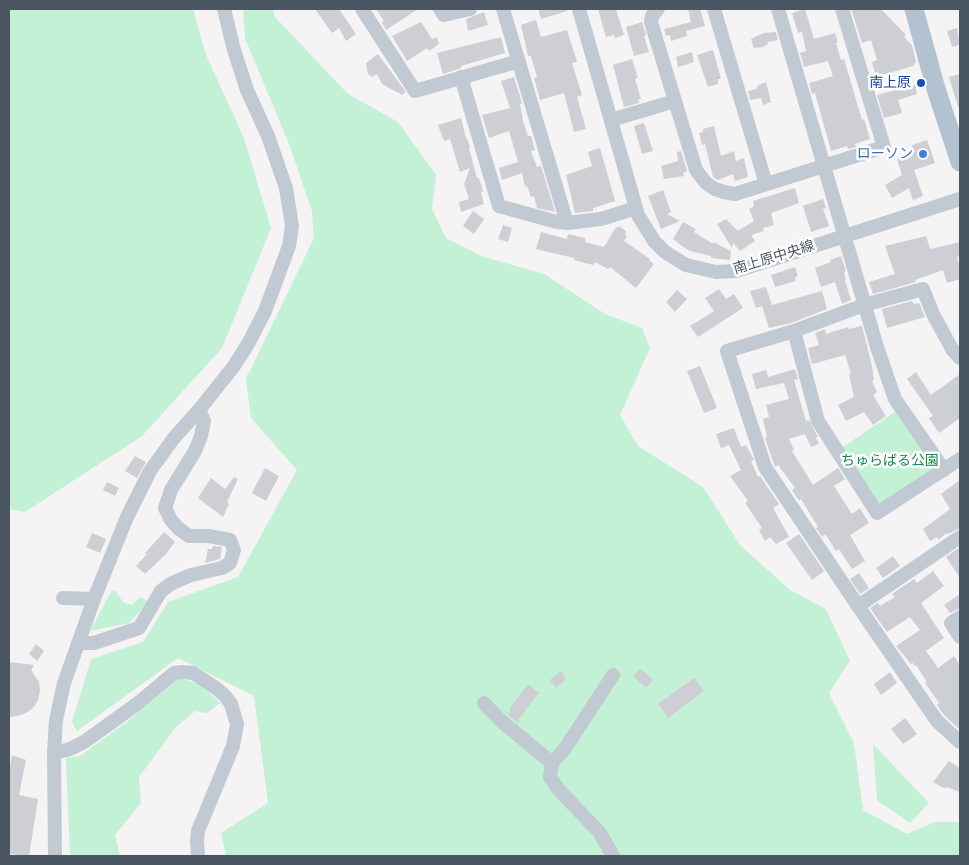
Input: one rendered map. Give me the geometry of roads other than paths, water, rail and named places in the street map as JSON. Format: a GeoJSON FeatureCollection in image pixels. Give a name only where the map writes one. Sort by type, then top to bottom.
{"type":"FeatureCollection","features":[{"type":"Feature","properties":{"kind":"main road"},"geometry":{"type":"LineString","coordinates":[[914,9],[936,89],[960,162]]}},
{"type":"Feature","properties":{"kind":"street"},"geometry":{"type":"LineString","coordinates":[[55,856],[54,753],[56,720],[64,683],[94,599],[127,517],[150,471],[173,439],[234,366],[248,344],[265,311],[289,246],[292,226],[286,188],[268,136],[247,90],[234,50],[224,9]]}},
{"type":"Feature","properties":{"kind":"street"},"geometry":{"type":"LineString","coordinates":[[362,9],[414,91],[518,61]]}},
{"type":"Feature","properties":{"kind":"street"},"geometry":{"type":"LineString","coordinates":[[440,9],[444,15],[470,9]]}},
{"type":"Feature","properties":{"kind":"street"},"geometry":{"type":"LineString","coordinates":[[504,9],[567,223]]}},
{"type":"Feature","properties":{"kind":"street","name":"南上原中央線"},"geometry":{"type":"LineString","coordinates":[[579,9],[636,208],[654,241],[665,252],[686,265],[716,272],[736,271],[960,199]]}},
{"type":"Feature","properties":{"kind":"street"},"geometry":{"type":"LineString","coordinates":[[658,9],[655,11],[652,22],[696,170],[706,183],[724,192],[735,194],[884,147],[842,9]]}},
{"type":"Feature","properties":{"kind":"street"},"geometry":{"type":"LineString","coordinates":[[714,9],[766,184]]}},
{"type":"Feature","properties":{"kind":"street"},"geometry":{"type":"LineString","coordinates":[[778,9],[864,305],[895,399],[944,470]]}},
{"type":"Feature","properties":{"kind":"street"},"geometry":{"type":"LineString","coordinates":[[461,77],[498,206],[567,223],[601,219],[636,208]]}},
{"type":"Feature","properties":{"kind":"street"},"geometry":{"type":"LineString","coordinates":[[610,120],[675,101]]}},
{"type":"Feature","properties":{"kind":"street"},"geometry":{"type":"LineString","coordinates":[[960,358],[952,349],[933,314],[923,289],[864,305],[794,331],[727,351],[764,467],[937,721],[960,742]]}},
{"type":"Feature","properties":{"kind":"street"},"geometry":{"type":"LineString","coordinates":[[794,331],[818,421],[877,513],[960,459]]}},
{"type":"Feature","properties":{"kind":"street"},"geometry":{"type":"LineString","coordinates":[[78,643],[94,643],[139,628],[162,591],[172,583],[191,575],[222,568],[230,563],[234,550],[230,540],[209,536],[189,536],[171,520],[165,508],[171,490],[195,451],[201,436],[204,421],[199,410]]}},
{"type":"Feature","properties":{"kind":"street"},"geometry":{"type":"LineString","coordinates":[[858,606],[960,537]]}},
{"type":"Feature","properties":{"kind":"street"},"geometry":{"type":"LineString","coordinates":[[63,598],[94,599]]}},
{"type":"Feature","properties":{"kind":"street"},"geometry":{"type":"LineString","coordinates":[[960,617],[951,623],[960,637]]}},
{"type":"Feature","properties":{"kind":"street"},"geometry":{"type":"LineString","coordinates":[[54,753],[84,742],[103,730],[174,673],[193,673],[211,684],[231,704],[237,724],[233,746],[198,831],[198,856]]}},
{"type":"Feature","properties":{"kind":"street"},"geometry":{"type":"LineString","coordinates":[[613,675],[564,750],[552,763],[550,777],[559,790],[600,833],[613,856]]}},
{"type":"Feature","properties":{"kind":"street"},"geometry":{"type":"LineString","coordinates":[[484,703],[500,720],[552,763]]}},
{"type":"Feature","properties":{"kind":"place","name":"南上原"},"geometry":{"type":"Point","coordinates":[921,83]}},
{"type":"Feature","properties":{"kind":"place","name":"ローソン"},"geometry":{"type":"Point","coordinates":[923,154]}},
{"type":"Feature","properties":{"kind":"park label","name":"ちゅらばる公園"},"geometry":{"type":"Point","coordinates":[890,461]}}]}
